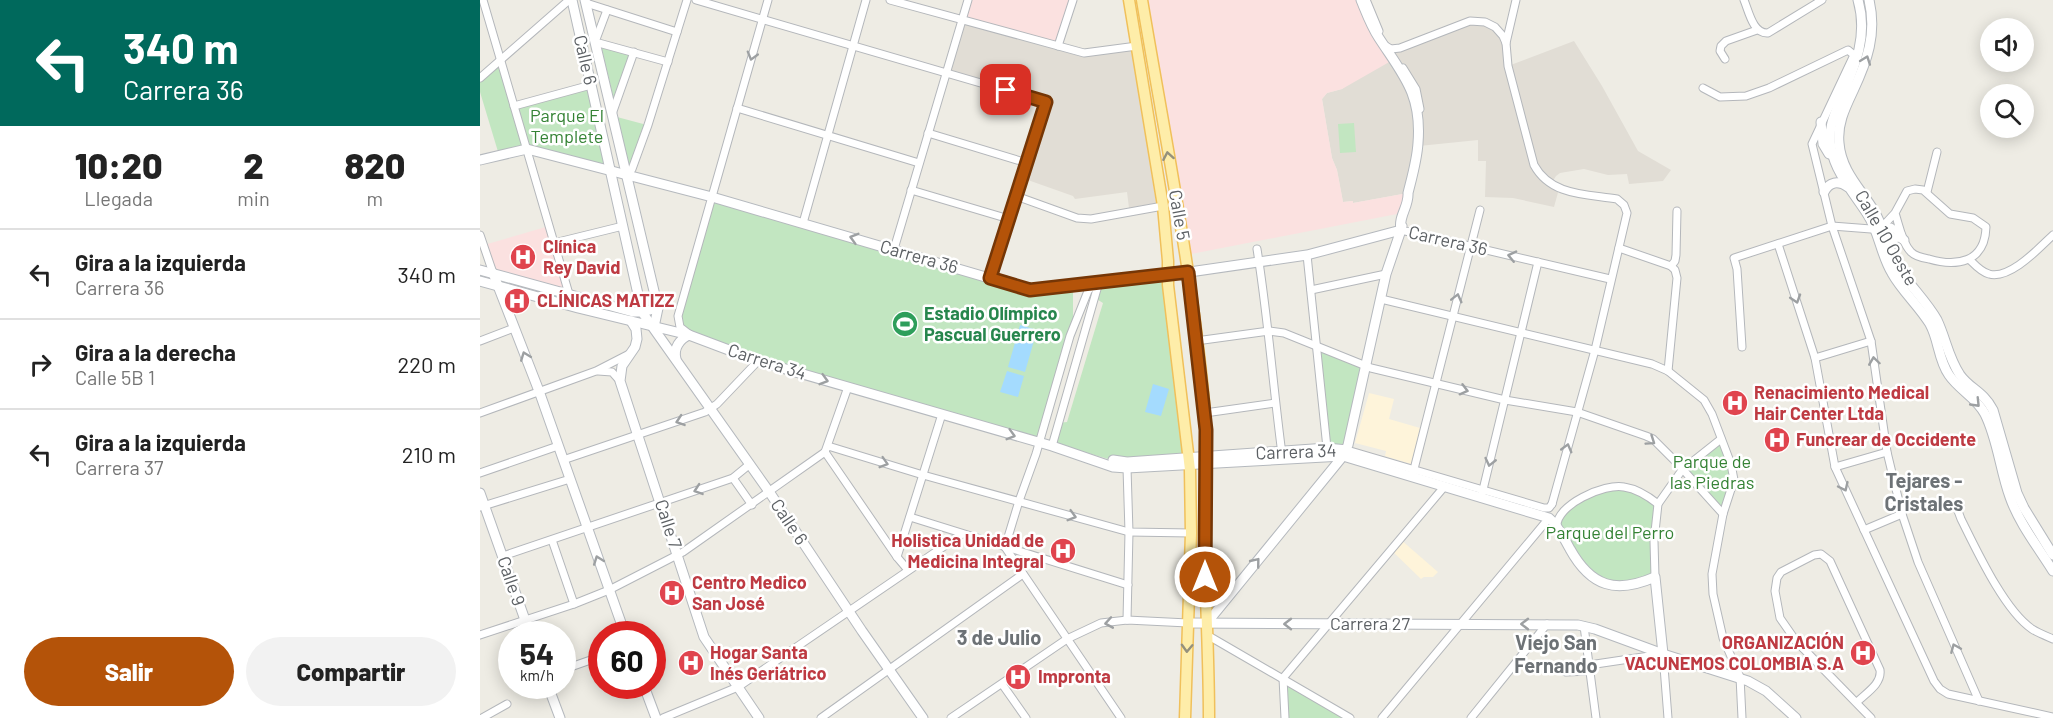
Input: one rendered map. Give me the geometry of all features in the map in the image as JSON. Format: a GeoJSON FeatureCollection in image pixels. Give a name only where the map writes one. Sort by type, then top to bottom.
{"type":"FeatureCollection","features":[{"type":"Feature","properties":{"kind":"main road","name":"Calle 5"},"geometry":{"type":"LineString","coordinates":[[1129,0],[1163,206],[1168,285],[1189,460],[1191,533],[1185,718]]}},
{"type":"Feature","properties":{"kind":"main road","name":"Calle 5"},"geometry":{"type":"LineString","coordinates":[[1142,0],[1188,272],[1205,413],[1209,718]]}},
{"type":"Feature","properties":{"kind":"street"},"geometry":{"type":"LineString","coordinates":[[483,0],[569,294],[578,308]]}},
{"type":"Feature","properties":{"kind":"street"},"geometry":{"type":"LineString","coordinates":[[480,78],[570,0]]}},
{"type":"Feature","properties":{"kind":"street","name":"Calle 6"},"geometry":{"type":"LineString","coordinates":[[570,0],[642,312],[750,464],[923,718]]}},
{"type":"Feature","properties":{"kind":"street"},"geometry":{"type":"LineString","coordinates":[[628,175],[648,125],[687,0]]}},
{"type":"Feature","properties":{"kind":"street"},"geometry":{"type":"LineString","coordinates":[[696,0],[1046,102],[990,278]]}},
{"type":"Feature","properties":{"kind":"street"},"geometry":{"type":"LineString","coordinates":[[676,359],[677,344],[689,334],[680,327],[678,316],[768,0]]}},
{"type":"Feature","properties":{"kind":"street"},"geometry":{"type":"LineString","coordinates":[[803,223],[829,135],[851,46],[866,0]]}},
{"type":"Feature","properties":{"kind":"street"},"geometry":{"type":"LineString","coordinates":[[890,0],[1084,53],[1137,46]]}},
{"type":"Feature","properties":{"kind":"street"},"geometry":{"type":"LineString","coordinates":[[894,249],[968,0]]}},
{"type":"Feature","properties":{"kind":"street"},"geometry":{"type":"LineString","coordinates":[[1058,46],[1073,0]]}},
{"type":"Feature","properties":{"kind":"street"},"geometry":{"type":"LineString","coordinates":[[1360,0],[1378,36],[1391,54]]}},
{"type":"Feature","properties":{"kind":"street"},"geometry":{"type":"LineString","coordinates":[[1350,718],[1207,629],[1345,453],[1367,367],[1386,274],[1401,230],[1400,225],[1407,203],[1418,146],[1418,121],[1412,91],[1365,0]]}},
{"type":"Feature","properties":{"kind":"street"},"geometry":{"type":"LineString","coordinates":[[1516,0],[1506,43],[1508,66],[1534,165],[1539,175],[1559,189],[1617,199],[1624,205],[1627,213],[1595,350],[1552,504]]}},
{"type":"Feature","properties":{"kind":"street"},"geometry":{"type":"LineString","coordinates":[[1744,0],[1759,32]]}},
{"type":"Feature","properties":{"kind":"street"},"geometry":{"type":"LineString","coordinates":[[1725,59],[1720,46],[1726,41],[1759,32],[1768,33],[1822,0]]}},
{"type":"Feature","properties":{"kind":"street","name":"Calle 10 Oeste"},"geometry":{"type":"LineString","coordinates":[[1858,0],[1862,16],[1862,39],[1852,72],[1830,125],[1830,143],[1834,160],[1848,187],[1878,228],[1899,269],[1936,320],[1951,361],[1962,378],[1988,400],[1993,410],[2013,494]]}},
{"type":"Feature","properties":{"kind":"street","name":"Calle 10 Oeste"},"geometry":{"type":"LineString","coordinates":[[1869,0],[1873,39],[1868,57],[1843,112],[1838,142],[1847,171],[1874,210],[1892,274],[1930,323],[1948,374],[1986,415],[2013,494]]}},
{"type":"Feature","properties":{"kind":"street"},"geometry":{"type":"LineString","coordinates":[[586,2],[677,32]]}},
{"type":"Feature","properties":{"kind":"street","name":"Calle 6"},"geometry":{"type":"LineString","coordinates":[[586,2],[658,308],[654,327]]}},
{"type":"Feature","properties":{"kind":"street"},"geometry":{"type":"LineString","coordinates":[[607,10],[595,42],[668,62]]}},
{"type":"Feature","properties":{"kind":"street"},"geometry":{"type":"LineString","coordinates":[[1391,54],[1400,48],[1470,21],[1485,22],[1499,31],[1506,43]]}},
{"type":"Feature","properties":{"kind":"street"},"geometry":{"type":"LineString","coordinates":[[1703,88],[1720,98],[1746,96],[1769,88],[1848,50],[1854,55],[1812,144],[1832,226],[1871,342],[1887,452],[1902,514],[1918,562],[1979,701]]}},
{"type":"Feature","properties":{"kind":"street"},"geometry":{"type":"LineString","coordinates":[[612,114],[634,52]]}},
{"type":"Feature","properties":{"kind":"street"},"geometry":{"type":"LineString","coordinates":[[514,106],[591,85]]}},
{"type":"Feature","properties":{"kind":"street"},"geometry":{"type":"LineString","coordinates":[[737,108],[919,163]]}},
{"type":"Feature","properties":{"kind":"street"},"geometry":{"type":"LineString","coordinates":[[1821,122],[1824,144],[1834,160]]}},
{"type":"Feature","properties":{"kind":"street"},"geometry":{"type":"LineString","coordinates":[[928,133],[1027,163]]}},
{"type":"Feature","properties":{"kind":"street","name":"Carrera 36"},"geometry":{"type":"LineString","coordinates":[[480,160],[527,149],[712,197],[1030,290],[1168,275],[1307,255],[1401,230],[1610,279]]}},
{"type":"Feature","properties":{"kind":"street"},"geometry":{"type":"LineString","coordinates":[[1927,192],[1937,152]]}},
{"type":"Feature","properties":{"kind":"street"},"geometry":{"type":"LineString","coordinates":[[1824,192],[1830,184],[1834,183],[1848,187]]}},
{"type":"Feature","properties":{"kind":"street"},"geometry":{"type":"LineString","coordinates":[[1742,347],[1737,269],[1734,258],[1832,226],[1895,229],[1912,253],[1945,264],[1970,260],[1979,250],[1986,236],[1986,227],[1973,218],[1950,214],[1927,192],[1918,189],[1907,191],[1895,213],[1878,228]]}},
{"type":"Feature","properties":{"kind":"street"},"geometry":{"type":"LineString","coordinates":[[911,190],[1009,219]]}},
{"type":"Feature","properties":{"kind":"street"},"geometry":{"type":"LineString","coordinates":[[1016,196],[1077,218],[1091,219],[1163,206]]}},
{"type":"Feature","properties":{"kind":"street"},"geometry":{"type":"LineString","coordinates":[[1413,474],[1480,210]]}},
{"type":"Feature","properties":{"kind":"street"},"geometry":{"type":"LineString","coordinates":[[1668,371],[1677,278],[1673,268],[1676,255],[1677,211]]}},
{"type":"Feature","properties":{"kind":"street"},"geometry":{"type":"LineString","coordinates":[[1895,213],[1904,240]]}},
{"type":"Feature","properties":{"kind":"street"},"geometry":{"type":"LineString","coordinates":[[554,243],[623,226]]}},
{"type":"Feature","properties":{"kind":"street"},"geometry":{"type":"LineString","coordinates":[[480,235],[539,392],[620,621]]}},
{"type":"Feature","properties":{"kind":"street"},"geometry":{"type":"LineString","coordinates":[[1970,260],[1980,270],[1998,275],[2026,260],[2053,235]]}},
{"type":"Feature","properties":{"kind":"street"},"geometry":{"type":"LineString","coordinates":[[1888,245],[1896,237],[1904,240]]}},
{"type":"Feature","properties":{"kind":"street"},"geometry":{"type":"LineString","coordinates":[[1778,244],[1815,358],[1835,467],[1934,681],[1940,689],[1948,693],[2053,717]]}},
{"type":"Feature","properties":{"kind":"street"},"geometry":{"type":"LineString","coordinates":[[1619,248],[1673,268]]}},
{"type":"Feature","properties":{"kind":"street"},"geometry":{"type":"LineString","coordinates":[[1257,249],[1283,456]]}},
{"type":"Feature","properties":{"kind":"street"},"geometry":{"type":"LineString","coordinates":[[1307,255],[1328,448]]}},
{"type":"Feature","properties":{"kind":"street"},"geometry":{"type":"LineString","coordinates":[[1482,495],[1538,262]]}},
{"type":"Feature","properties":{"kind":"street"},"geometry":{"type":"LineString","coordinates":[[480,270],[633,312],[658,308]]}},
{"type":"Feature","properties":{"kind":"street"},"geometry":{"type":"LineString","coordinates":[[1311,290],[1386,274]]}},
{"type":"Feature","properties":{"kind":"street","name":"Carrera 34"},"geometry":{"type":"LineString","coordinates":[[480,281],[578,308],[689,334],[758,361],[1053,446],[1113,466],[1127,468],[1189,460]]}},
{"type":"Feature","properties":{"kind":"street"},"geometry":{"type":"LineString","coordinates":[[1005,547],[1040,443],[1073,328],[1088,291],[1097,283]]}},
{"type":"Feature","properties":{"kind":"street"},"geometry":{"type":"LineString","coordinates":[[1053,446],[1084,339],[1097,283]]}},
{"type":"Feature","properties":{"kind":"street"},"geometry":{"type":"LineString","coordinates":[[1381,299],[1652,364],[1668,371],[1704,400],[1712,414],[1731,464],[1734,480],[1723,514],[1712,574],[1713,594],[1724,638],[1740,677],[1742,718]]}},
{"type":"Feature","properties":{"kind":"street"},"geometry":{"type":"LineString","coordinates":[[620,381],[622,366],[635,347],[637,335],[631,321]]}},
{"type":"Feature","properties":{"kind":"street"},"geometry":{"type":"LineString","coordinates":[[480,341],[514,328]]}},
{"type":"Feature","properties":{"kind":"street"},"geometry":{"type":"LineString","coordinates":[[1073,328],[1081,333],[1084,339]]}},
{"type":"Feature","properties":{"kind":"street"},"geometry":{"type":"LineString","coordinates":[[1196,341],[1269,331],[1284,333],[1367,367],[1505,400],[1577,411],[1653,439],[1723,514]]}},
{"type":"Feature","properties":{"kind":"street"},"geometry":{"type":"LineString","coordinates":[[1815,358],[1871,342]]}},
{"type":"Feature","properties":{"kind":"street"},"geometry":{"type":"LineString","coordinates":[[480,412],[596,371],[631,352]]}},
{"type":"Feature","properties":{"kind":"street"},"geometry":{"type":"LineString","coordinates":[[563,460],[705,412],[758,361]]}},
{"type":"Feature","properties":{"kind":"street"},"geometry":{"type":"LineString","coordinates":[[596,371],[612,372],[620,381]]}},
{"type":"Feature","properties":{"kind":"street","name":"Calle 7"},"geometry":{"type":"LineString","coordinates":[[620,381],[704,637],[759,718]]}},
{"type":"Feature","properties":{"kind":"street"},"geometry":{"type":"LineString","coordinates":[[480,635],[609,590],[678,555],[752,506],[827,449],[848,387]]}},
{"type":"Feature","properties":{"kind":"street"},"geometry":{"type":"LineString","coordinates":[[1205,413],[1275,403]]}},
{"type":"Feature","properties":{"kind":"street"},"geometry":{"type":"LineString","coordinates":[[897,557],[942,414]]}},
{"type":"Feature","properties":{"kind":"street"},"geometry":{"type":"LineString","coordinates":[[1668,718],[1655,577],[1654,541],[1658,504],[1682,470],[1721,440]]}},
{"type":"Feature","properties":{"kind":"street"},"geometry":{"type":"LineString","coordinates":[[480,473],[558,446]]}},
{"type":"Feature","properties":{"kind":"street","name":"Carrera 34"},"geometry":{"type":"LineString","coordinates":[[1053,446],[1064,446],[1115,461],[1127,462],[1345,453]]}},
{"type":"Feature","properties":{"kind":"street","name":"Carrera 34"},"geometry":{"type":"LineString","coordinates":[[1283,456],[1328,448],[1550,518]]}},
{"type":"Feature","properties":{"kind":"street"},"geometry":{"type":"LineString","coordinates":[[827,449],[1129,532],[1191,533]]}},
{"type":"Feature","properties":{"kind":"street"},"geometry":{"type":"LineString","coordinates":[[827,449],[897,557],[908,570]]}},
{"type":"Feature","properties":{"kind":"street"},"geometry":{"type":"LineString","coordinates":[[1835,467],[1887,452]]}},
{"type":"Feature","properties":{"kind":"street"},"geometry":{"type":"LineString","coordinates":[[503,556],[733,478],[750,464]]}},
{"type":"Feature","properties":{"kind":"street"},"geometry":{"type":"LineString","coordinates":[[1127,468],[1129,532],[1127,620]]}},
{"type":"Feature","properties":{"kind":"street","name":"Carrera 34"},"geometry":{"type":"LineString","coordinates":[[1413,474],[1444,487],[1546,509],[1552,504],[1555,511],[1563,510]]}},
{"type":"Feature","properties":{"kind":"street"},"geometry":{"type":"LineString","coordinates":[[482,506],[570,478]]}},
{"type":"Feature","properties":{"kind":"street"},"geometry":{"type":"LineString","coordinates":[[733,478],[752,506]]}},
{"type":"Feature","properties":{"kind":"street"},"geometry":{"type":"LineString","coordinates":[[1557,527],[1557,519],[1563,510],[1592,492],[1607,487],[1623,486],[1648,496],[1658,504]]}},
{"type":"Feature","properties":{"kind":"street"},"geometry":{"type":"LineString","coordinates":[[1285,718],[1283,678],[1444,487]]}},
{"type":"Feature","properties":{"kind":"street","name":"Calle 9"},"geometry":{"type":"LineString","coordinates":[[480,493],[482,506],[503,556],[524,620]]}},
{"type":"Feature","properties":{"kind":"street"},"geometry":{"type":"LineString","coordinates":[[2013,494],[2053,555]]}},
{"type":"Feature","properties":{"kind":"street"},"geometry":{"type":"LineString","coordinates":[[2013,494],[2016,513],[2053,571]]}},
{"type":"Feature","properties":{"kind":"street"},"geometry":{"type":"LineString","coordinates":[[1960,505],[1958,511],[1961,519],[1986,568],[2011,606],[2032,629],[2053,639]]}},
{"type":"Feature","properties":{"kind":"street"},"geometry":{"type":"LineString","coordinates":[[1864,530],[1902,514]]}},
{"type":"Feature","properties":{"kind":"street"},"geometry":{"type":"LineString","coordinates":[[910,517],[1128,585]]}},
{"type":"Feature","properties":{"kind":"street"},"geometry":{"type":"LineString","coordinates":[[1382,718],[1550,518],[1577,562],[1596,580],[1609,585],[1625,587],[1640,584],[1655,577]]}},
{"type":"Feature","properties":{"kind":"street"},"geometry":{"type":"LineString","coordinates":[[663,718],[738,687],[962,534]]}},
{"type":"Feature","properties":{"kind":"street"},"geometry":{"type":"LineString","coordinates":[[552,540],[574,604]]}},
{"type":"Feature","properties":{"kind":"street"},"geometry":{"type":"LineString","coordinates":[[1005,547],[1120,718]]}},
{"type":"Feature","properties":{"kind":"street"},"geometry":{"type":"LineString","coordinates":[[1857,702],[1881,677],[1880,670],[1830,561],[1821,554],[1814,555],[1786,569],[1777,578],[1775,591],[1777,609],[1786,628],[1796,641],[1871,718]]}},
{"type":"Feature","properties":{"kind":"street"},"geometry":{"type":"LineString","coordinates":[[820,718],[1023,574]]}},
{"type":"Feature","properties":{"kind":"street","name":"Carrera 27"},"geometry":{"type":"LineString","coordinates":[[951,718],[1067,639],[1101,624],[1127,620],[1188,623],[1207,629],[1329,624],[1584,626],[1663,654],[1740,677],[1757,685],[1796,718]]}},
{"type":"Feature","properties":{"kind":"street"},"geometry":{"type":"LineString","coordinates":[[1471,718],[1547,624]]}},
{"type":"Feature","properties":{"kind":"street"},"geometry":{"type":"LineString","coordinates":[[1584,626],[1596,718]]}},
{"type":"Feature","properties":{"kind":"street"},"geometry":{"type":"LineString","coordinates":[[1559,668],[1566,672],[1663,654]]}},
{"type":"Feature","properties":{"kind":"street"},"geometry":{"type":"LineString","coordinates":[[1002,684],[1026,718]]}},
{"type":"Feature","properties":{"kind":"street"},"geometry":{"type":"LineString","coordinates":[[553,699],[560,718]]}},
{"type":"Feature","properties":{"kind":"street"},"geometry":{"type":"LineString","coordinates":[[649,699],[656,718]]}},
{"type":"Feature","properties":{"kind":"street"},"geometry":{"type":"LineString","coordinates":[[482,718],[507,704]]}},
{"type":"Feature","properties":{"kind":"shaded area"},"geometry":{"type":"Polygon","coordinates":[[[968,0],[1073,0],[1058,46],[962,21],[968,0]]]}},
{"type":"Feature","properties":{"kind":"shaded area"},"geometry":{"type":"Polygon","coordinates":[[[1142,0],[1361,0],[1391,61],[1342,89],[1327,93],[1322,99],[1332,158],[1337,170],[1343,202],[1353,201],[1353,203],[1408,193],[1407,207],[1399,209],[1397,214],[1186,255],[1142,0]]]}},
{"type":"Feature","properties":{"kind":"shaded area"},"geometry":{"type":"Polygon","coordinates":[[[1480,21],[1499,31],[1508,66],[1574,41],[1638,151],[1671,170],[1663,181],[1629,184],[1627,174],[1608,175],[1584,169],[1560,173],[1556,176],[1551,184],[1559,189],[1554,207],[1513,198],[1485,197],[1486,161],[1478,161],[1478,140],[1419,146],[1408,193],[1353,203],[1352,201],[1343,202],[1337,170],[1332,158],[1322,99],[1327,93],[1342,89],[1391,49],[1480,21]]]}},
{"type":"Feature","properties":{"kind":"shaded area"},"geometry":{"type":"Polygon","coordinates":[[[964,24],[1083,57],[1132,50],[1156,203],[1129,208],[1127,192],[1075,199],[1073,196],[1025,179],[1051,99],[950,71],[964,24]]]}},
{"type":"Feature","properties":{"kind":"shaded area","name":"Clínica Rey David"},"geometry":{"type":"Polygon","coordinates":[[[549,226],[569,294],[493,273],[484,245],[549,226]]]}},
{"type":"Feature","properties":{"kind":"shaded area"},"geometry":{"type":"Polygon","coordinates":[[[1369,393],[1394,399],[1389,419],[1420,428],[1411,464],[1385,456],[1386,451],[1355,443],[1369,393]]]}},
{"type":"Feature","properties":{"kind":"shaded area"},"geometry":{"type":"Polygon","coordinates":[[[1400,539],[1438,572],[1433,577],[1421,579],[1391,550],[1400,539]]]}},
{"type":"Feature","properties":{"kind":"green space"},"geometry":{"type":"Polygon","coordinates":[[[601,46],[632,53],[614,100],[601,46]]]}},
{"type":"Feature","properties":{"kind":"green space","name":"Parque El Templete"},"geometry":{"type":"Polygon","coordinates":[[[500,60],[514,106],[591,85],[611,171],[527,149],[499,155],[480,92],[480,78],[500,60]]]}},
{"type":"Feature","properties":{"kind":"green space"},"geometry":{"type":"Polygon","coordinates":[[[617,117],[647,125],[632,165],[628,165],[617,117]]]}},
{"type":"Feature","properties":{"kind":"green space"},"geometry":{"type":"Polygon","coordinates":[[[1354,123],[1356,152],[1340,153],[1338,124],[1354,123]]]}},
{"type":"Feature","properties":{"kind":"green space"},"geometry":{"type":"Polygon","coordinates":[[[712,197],[1030,290],[1073,285],[1073,328],[1040,443],[758,361],[689,335],[679,323],[712,197]]]}},
{"type":"Feature","properties":{"kind":"green space"},"geometry":{"type":"Polygon","coordinates":[[[1168,275],[1189,457],[1115,461],[1064,446],[1052,446],[1058,423],[1067,422],[1103,303],[1095,298],[1099,282],[1168,275]]]}},
{"type":"Feature","properties":{"kind":"green space"},"geometry":{"type":"Polygon","coordinates":[[[1316,347],[1363,366],[1348,445],[1327,448],[1316,347]]]}},
{"type":"Feature","properties":{"kind":"green space","name":"Parque de las Piedras"},"geometry":{"type":"Polygon","coordinates":[[[1721,439],[1734,480],[1723,514],[1682,470],[1721,439]]]}},
{"type":"Feature","properties":{"kind":"green space","name":"Parque del Perro"},"geometry":{"type":"Polygon","coordinates":[[[1623,486],[1658,504],[1655,577],[1640,584],[1596,580],[1557,523],[1557,519],[1592,493],[1623,486]]]}},
{"type":"Feature","properties":{"kind":"green space"},"geometry":{"type":"Polygon","coordinates":[[[1283,678],[1350,718],[1285,718],[1283,678]]]}},
{"type":"Feature","properties":{"kind":"water"},"geometry":{"type":"Polygon","coordinates":[[[1020,325],[1037,330],[1025,372],[1008,367],[1020,325]]]}},
{"type":"Feature","properties":{"kind":"water"},"geometry":{"type":"Polygon","coordinates":[[[1007,371],[1024,376],[1018,397],[1000,392],[1007,371]]]}},
{"type":"Feature","properties":{"kind":"water"},"geometry":{"type":"Polygon","coordinates":[[[1153,384],[1169,389],[1161,416],[1145,412],[1153,384]]]}},
{"type":"Feature","properties":{"kind":"place","name":"Clínica Rey David"},"geometry":{"type":"Point","coordinates":[523,257]}},
{"type":"Feature","properties":{"kind":"place","name":"CLÍNICAS MATIZZ"},"geometry":{"type":"Point","coordinates":[517,301]}},
{"type":"Feature","properties":{"kind":"place","name":"Estadio Olímpico Pascual Guerrero"},"geometry":{"type":"Point","coordinates":[905,324]}},
{"type":"Feature","properties":{"kind":"place","name":"Renacimiento Medical Hair Center Ltda"},"geometry":{"type":"Point","coordinates":[1735,403]}},
{"type":"Feature","properties":{"kind":"place","name":"Funcrear de Occidente"},"geometry":{"type":"Point","coordinates":[1777,440]}},
{"type":"Feature","properties":{"kind":"place","name":"Holistica Unidad de Medicina Integral"},"geometry":{"type":"Point","coordinates":[1063,551]}},
{"type":"Feature","properties":{"kind":"place","name":"Centro Medico San José"},"geometry":{"type":"Point","coordinates":[672,593]}},
{"type":"Feature","properties":{"kind":"place","name":"ORGANIZACIÓN VACUNEMOS COLOMBIA S.A"},"geometry":{"type":"Point","coordinates":[1863,653]}},
{"type":"Feature","properties":{"kind":"place","name":"Hogar Santa Inés Geriátrico"},"geometry":{"type":"Point","coordinates":[691,663]}},
{"type":"Feature","properties":{"kind":"place","name":"Impronta"},"geometry":{"type":"Point","coordinates":[1018,677]}},
{"type":"Feature","properties":{"kind":"district","name":"Tejares - Cristales"},"geometry":{"type":"Point","coordinates":[1924,492]}},
{"type":"Feature","properties":{"kind":"district","name":"3 de Julio"},"geometry":{"type":"Point","coordinates":[999,638]}},
{"type":"Feature","properties":{"kind":"district","name":"Viejo San Fernando"},"geometry":{"type":"Point","coordinates":[1556,654]}},
{"type":"Feature","properties":{"kind":"route"},"geometry":{"type":"LineString","coordinates":[[1006,90],[1046,102],[990,278],[1030,290],[1188,272],[1207,447],[1205,577]]}}]}
